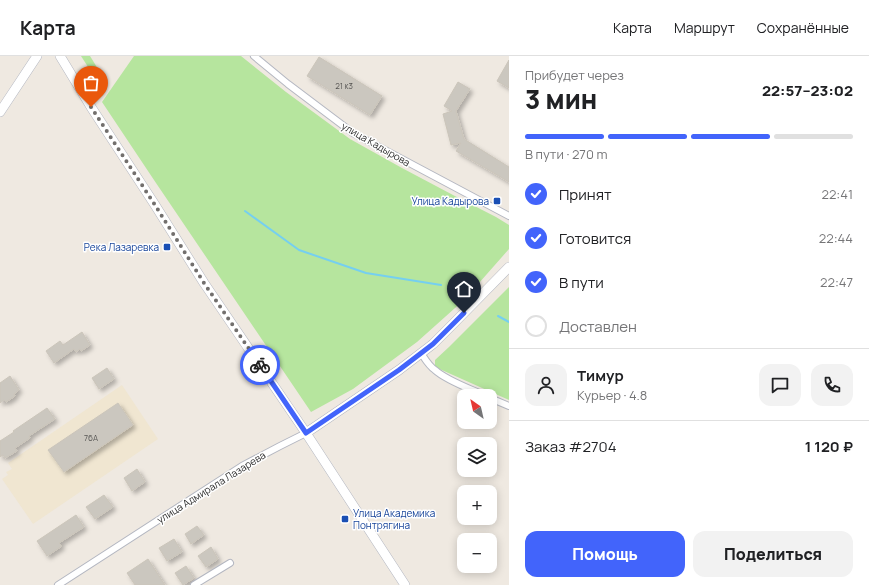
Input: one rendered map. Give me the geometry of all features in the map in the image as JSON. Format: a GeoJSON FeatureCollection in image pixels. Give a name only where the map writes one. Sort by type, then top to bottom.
{"type":"FeatureCollection","features":[{"type":"Feature","properties":{"kind":"street"},"geometry":{"type":"LineString","coordinates":[[0,112],[37,56]]}},
{"type":"Feature","properties":{"kind":"street"},"geometry":{"type":"LineString","coordinates":[[60,56],[204,283],[306,433],[405,585]]}},
{"type":"Feature","properties":{"kind":"street","name":"улица Кадырова"},"geometry":{"type":"LineString","coordinates":[[254,56],[288,84],[353,133],[509,216]]}},
{"type":"Feature","properties":{"kind":"street","name":"улица Адмирала Лазарева"},"geometry":{"type":"LineString","coordinates":[[61,584],[242,466],[306,433],[399,370],[433,344],[509,266]]}},
{"type":"Feature","properties":{"kind":"street"},"geometry":{"type":"LineString","coordinates":[[420,353],[432,368],[440,374],[471,389]]}},
{"type":"Feature","properties":{"kind":"street"},"geometry":{"type":"LineString","coordinates":[[497,401],[509,406]]}},
{"type":"Feature","properties":{"kind":"street"},"geometry":{"type":"LineString","coordinates":[[198,584],[230,563]]}},
{"type":"Feature","properties":{"kind":"shaded area"},"geometry":{"type":"Polygon","coordinates":[[[122,385],[158,439],[33,524],[2,479],[8,475],[6,472],[12,469],[8,463],[122,385]]]}},
{"type":"Feature","properties":{"kind":"green space"},"geometry":{"type":"Polygon","coordinates":[[[81,56],[90,56],[103,77],[99,84],[81,56]]]}},
{"type":"Feature","properties":{"kind":"green space"},"geometry":{"type":"Polygon","coordinates":[[[134,56],[241,56],[286,92],[350,139],[509,225],[509,249],[464,300],[417,342],[353,389],[311,412],[102,102],[134,56]]]}},
{"type":"Feature","properties":{"kind":"green space"},"geometry":{"type":"Polygon","coordinates":[[[509,287],[509,400],[497,395],[497,389],[484,389],[435,367],[435,360],[509,287]]]}},
{"type":"Feature","properties":{"kind":"building"},"geometry":{"type":"Polygon","coordinates":[[[319,57],[382,96],[370,115],[307,76],[319,57]]]}},
{"type":"Feature","properties":{"kind":"building"},"geometry":{"type":"Polygon","coordinates":[[[509,60],[509,88],[497,81],[509,60]]]}},
{"type":"Feature","properties":{"kind":"building"},"geometry":{"type":"Polygon","coordinates":[[[458,82],[470,89],[456,111],[464,139],[509,167],[509,182],[456,151],[461,143],[451,145],[443,114],[452,111],[444,106],[458,82]]]}},
{"type":"Feature","properties":{"kind":"building"},"geometry":{"type":"Polygon","coordinates":[[[82,332],[90,345],[81,351],[80,349],[76,352],[74,349],[54,363],[46,351],[60,341],[63,345],[82,332]]]}},
{"type":"Feature","properties":{"kind":"building"},"geometry":{"type":"Polygon","coordinates":[[[107,368],[114,379],[99,389],[92,378],[107,368]]]}},
{"type":"Feature","properties":{"kind":"building"},"geometry":{"type":"Polygon","coordinates":[[[10,376],[19,390],[14,394],[15,396],[6,402],[4,400],[0,403],[0,383],[10,376]]]}},
{"type":"Feature","properties":{"kind":"building"},"geometry":{"type":"Polygon","coordinates":[[[118,403],[133,425],[64,472],[48,450],[118,403]]]}},
{"type":"Feature","properties":{"kind":"building"},"geometry":{"type":"Polygon","coordinates":[[[47,408],[55,419],[29,436],[30,438],[15,448],[17,451],[5,458],[3,455],[0,457],[0,441],[47,408]]]}},
{"type":"Feature","properties":{"kind":"building"},"geometry":{"type":"Polygon","coordinates":[[[137,469],[145,482],[132,491],[124,478],[137,469]]]}},
{"type":"Feature","properties":{"kind":"building"},"geometry":{"type":"Polygon","coordinates":[[[104,495],[113,507],[95,519],[86,507],[104,495]]]}},
{"type":"Feature","properties":{"kind":"building"},"geometry":{"type":"Polygon","coordinates":[[[76,515],[84,527],[59,543],[62,546],[47,556],[37,541],[76,515]]]}},
{"type":"Feature","properties":{"kind":"building"},"geometry":{"type":"Polygon","coordinates":[[[197,526],[204,535],[191,544],[185,534],[197,526]]]}},
{"type":"Feature","properties":{"kind":"building"},"geometry":{"type":"Polygon","coordinates":[[[174,539],[182,552],[167,561],[159,548],[174,539]]]}},
{"type":"Feature","properties":{"kind":"building"},"geometry":{"type":"Polygon","coordinates":[[[211,547],[218,559],[206,567],[198,556],[211,547]]]}},
{"type":"Feature","properties":{"kind":"building"},"geometry":{"type":"Polygon","coordinates":[[[148,559],[165,585],[135,585],[127,573],[148,559]]]}},
{"type":"Feature","properties":{"kind":"building"},"geometry":{"type":"Polygon","coordinates":[[[186,566],[194,578],[183,585],[175,573],[186,566]]]}},
{"type":"Feature","properties":{"kind":"waterway"},"geometry":{"type":"LineString","coordinates":[[245,211],[299,250],[366,273],[441,285]]}},
{"type":"Feature","properties":{"kind":"waterway"},"geometry":{"type":"LineString","coordinates":[[498,316],[509,322]]}},
{"type":"Feature","properties":{"kind":"way so far"},"geometry":{"type":"LineString","coordinates":[[91,107],[204,283],[260,365]]}},
{"type":"Feature","properties":{"kind":"place","name":"Улица Кадырова"},"geometry":{"type":"Point","coordinates":[497,201]}},
{"type":"Feature","properties":{"kind":"place","name":"Река Лазаревка"},"geometry":{"type":"Point","coordinates":[167,247]}},
{"type":"Feature","properties":{"kind":"place","name":"Улица Академика Понтрягина"},"geometry":{"type":"Point","coordinates":[345,519]}},
{"type":"Feature","properties":{"kind":"route"},"geometry":{"type":"LineString","coordinates":[[260,365],[306,433],[399,370],[433,344],[464,313]]}}]}
